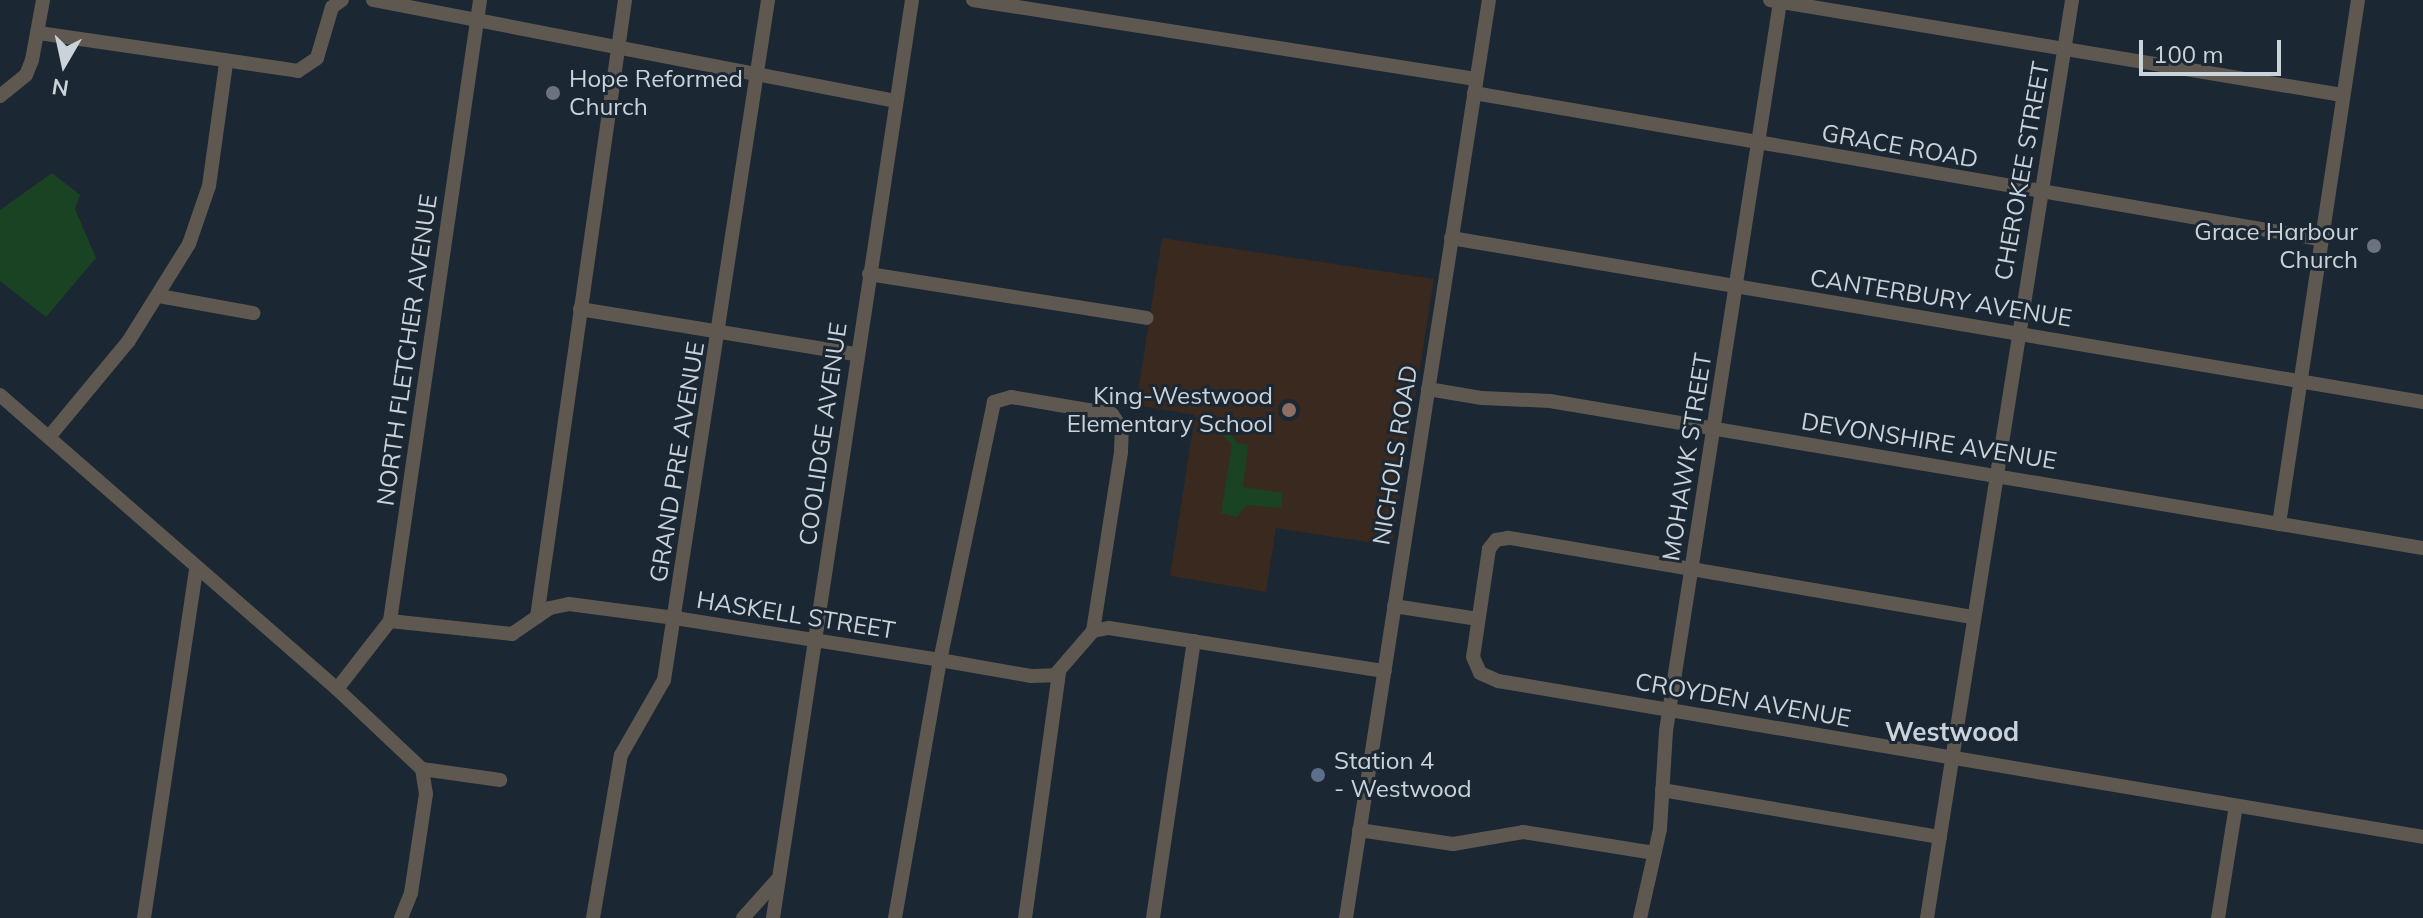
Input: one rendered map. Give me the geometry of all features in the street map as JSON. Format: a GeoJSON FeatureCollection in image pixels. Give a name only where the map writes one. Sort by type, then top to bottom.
{"type":"FeatureCollection","features":[{"type":"Feature","properties":{"kind":"street"},"geometry":{"type":"LineString","coordinates":[[0,96],[26,75],[39,33],[43,0]]}},
{"type":"Feature","properties":{"kind":"street"},"geometry":{"type":"LineString","coordinates":[[39,33],[281,71],[308,68],[319,54],[332,7],[342,0]]}},
{"type":"Feature","properties":{"kind":"street"},"geometry":{"type":"LineString","coordinates":[[373,0],[896,101]]}},
{"type":"Feature","properties":{"kind":"street","name":"NORTH FLETCHER AVENUE"},"geometry":{"type":"LineString","coordinates":[[337,689],[390,621],[480,0]]}},
{"type":"Feature","properties":{"kind":"street"},"geometry":{"type":"LineString","coordinates":[[537,617],[625,0]]}},
{"type":"Feature","properties":{"kind":"street","name":"GRAND PRE AVENUE"},"geometry":{"type":"LineString","coordinates":[[593,918],[621,755],[664,680],[768,0]]}},
{"type":"Feature","properties":{"kind":"street","name":"COOLIDGE AVENUE"},"geometry":{"type":"LineString","coordinates":[[773,918],[912,0]]}},
{"type":"Feature","properties":{"kind":"street","name":"GRACE ROAD"},"geometry":{"type":"LineString","coordinates":[[973,0],[1475,86],[1758,144],[2319,239]]}},
{"type":"Feature","properties":{"kind":"street","name":"NICHOLS ROAD"},"geometry":{"type":"LineString","coordinates":[[1346,918],[1489,0]]}},
{"type":"Feature","properties":{"kind":"street","name":"CHEROKEE STREET"},"geometry":{"type":"LineString","coordinates":[[1927,918],[2039,192],[2072,0]]}},
{"type":"Feature","properties":{"kind":"street"},"geometry":{"type":"LineString","coordinates":[[2279,524],[2319,239],[2358,0]]}},
{"type":"Feature","properties":{"kind":"street"},"geometry":{"type":"LineString","coordinates":[[1775,1],[2342,95]]}},
{"type":"Feature","properties":{"kind":"street","name":"MOHAWK STREET"},"geometry":{"type":"LineString","coordinates":[[1640,918],[1654,853],[1670,709],[1737,286],[1775,1]]}},
{"type":"Feature","properties":{"kind":"street"},"geometry":{"type":"LineString","coordinates":[[49,437],[159,296],[189,244],[209,186],[226,63]]}},
{"type":"Feature","properties":{"kind":"street","name":"CANTERBURY AVENUE"},"geometry":{"type":"LineString","coordinates":[[1451,238],[2423,402]]}},
{"type":"Feature","properties":{"kind":"street"},"geometry":{"type":"LineString","coordinates":[[869,274],[1147,318]]}},
{"type":"Feature","properties":{"kind":"street"},"geometry":{"type":"LineString","coordinates":[[159,296],[253,313]]}},
{"type":"Feature","properties":{"kind":"street"},"geometry":{"type":"LineString","coordinates":[[580,309],[856,354]]}},
{"type":"Feature","properties":{"kind":"street","name":"DEVONSHIRE AVENUE"},"geometry":{"type":"LineString","coordinates":[[1428,389],[1482,398],[1550,401],[2423,548]]}},
{"type":"Feature","properties":{"kind":"street"},"geometry":{"type":"LineString","coordinates":[[0,395],[337,689],[422,769],[500,780]]}},
{"type":"Feature","properties":{"kind":"street"},"geometry":{"type":"LineString","coordinates":[[895,918],[940,660],[994,402],[1004,397],[1106,412],[1121,424],[1093,631],[1059,672],[1025,918]]}},
{"type":"Feature","properties":{"kind":"street"},"geometry":{"type":"LineString","coordinates":[[1394,606],[1478,619],[1489,549],[1501,539],[1692,568],[1972,617]]}},
{"type":"Feature","properties":{"kind":"street"},"geometry":{"type":"LineString","coordinates":[[144,918],[196,569]]}},
{"type":"Feature","properties":{"kind":"street","name":"HASKELL STREET"},"geometry":{"type":"LineString","coordinates":[[390,621],[512,634],[537,617],[569,604],[675,618],[1031,676],[1059,672]]}},
{"type":"Feature","properties":{"kind":"street","name":"CROYDEN AVENUE"},"geometry":{"type":"LineString","coordinates":[[1478,619],[1474,664],[1490,679],[2423,837]]}},
{"type":"Feature","properties":{"kind":"street"},"geometry":{"type":"LineString","coordinates":[[1093,631],[1109,628],[1385,671]]}},
{"type":"Feature","properties":{"kind":"street"},"geometry":{"type":"LineString","coordinates":[[1153,918],[1194,641]]}},
{"type":"Feature","properties":{"kind":"street"},"geometry":{"type":"LineString","coordinates":[[401,918],[411,893],[426,794],[422,769]]}},
{"type":"Feature","properties":{"kind":"street"},"geometry":{"type":"LineString","coordinates":[[1662,790],[1940,837]]}},
{"type":"Feature","properties":{"kind":"street"},"geometry":{"type":"LineString","coordinates":[[2218,918],[2236,806]]}},
{"type":"Feature","properties":{"kind":"street"},"geometry":{"type":"LineString","coordinates":[[1359,830],[1453,844],[1523,832],[1654,853]]}},
{"type":"Feature","properties":{"kind":"street"},"geometry":{"type":"LineString","coordinates":[[743,918],[780,875]]}},
{"type":"Feature","properties":{"kind":"shaded area","name":"King-Westwood Elementary School"},"geometry":{"type":"Polygon","coordinates":[[[1162,238],[1434,279],[1392,546],[1276,528],[1266,592],[1170,576],[1195,415],[1136,405],[1162,238]]]}},
{"type":"Feature","properties":{"kind":"green space"},"geometry":{"type":"Polygon","coordinates":[[[52,173],[80,195],[75,209],[96,258],[46,317],[0,281],[0,210],[52,173]]]}},
{"type":"Feature","properties":{"kind":"green space"},"geometry":{"type":"Polygon","coordinates":[[[1227,428],[1237,443],[1248,445],[1243,487],[1283,493],[1281,508],[1247,505],[1237,517],[1221,513],[1232,445],[1221,432],[1227,428]]]}},
{"type":"Feature","properties":{"kind":"place","name":"Hope Reformed Church"},"geometry":{"type":"Point","coordinates":[553,93]}},
{"type":"Feature","properties":{"kind":"place","name":"Grace Harbour Church"},"geometry":{"type":"Point","coordinates":[2374,246]}},
{"type":"Feature","properties":{"kind":"place","name":"King-Westwood Elementary School"},"geometry":{"type":"Point","coordinates":[1289,410]}},
{"type":"Feature","properties":{"kind":"place","name":"Station 4 - Westwood"},"geometry":{"type":"Point","coordinates":[1318,775]}},
{"type":"Feature","properties":{"kind":"district","name":"Westwood"},"geometry":{"type":"Point","coordinates":[1952,732]}}]}
